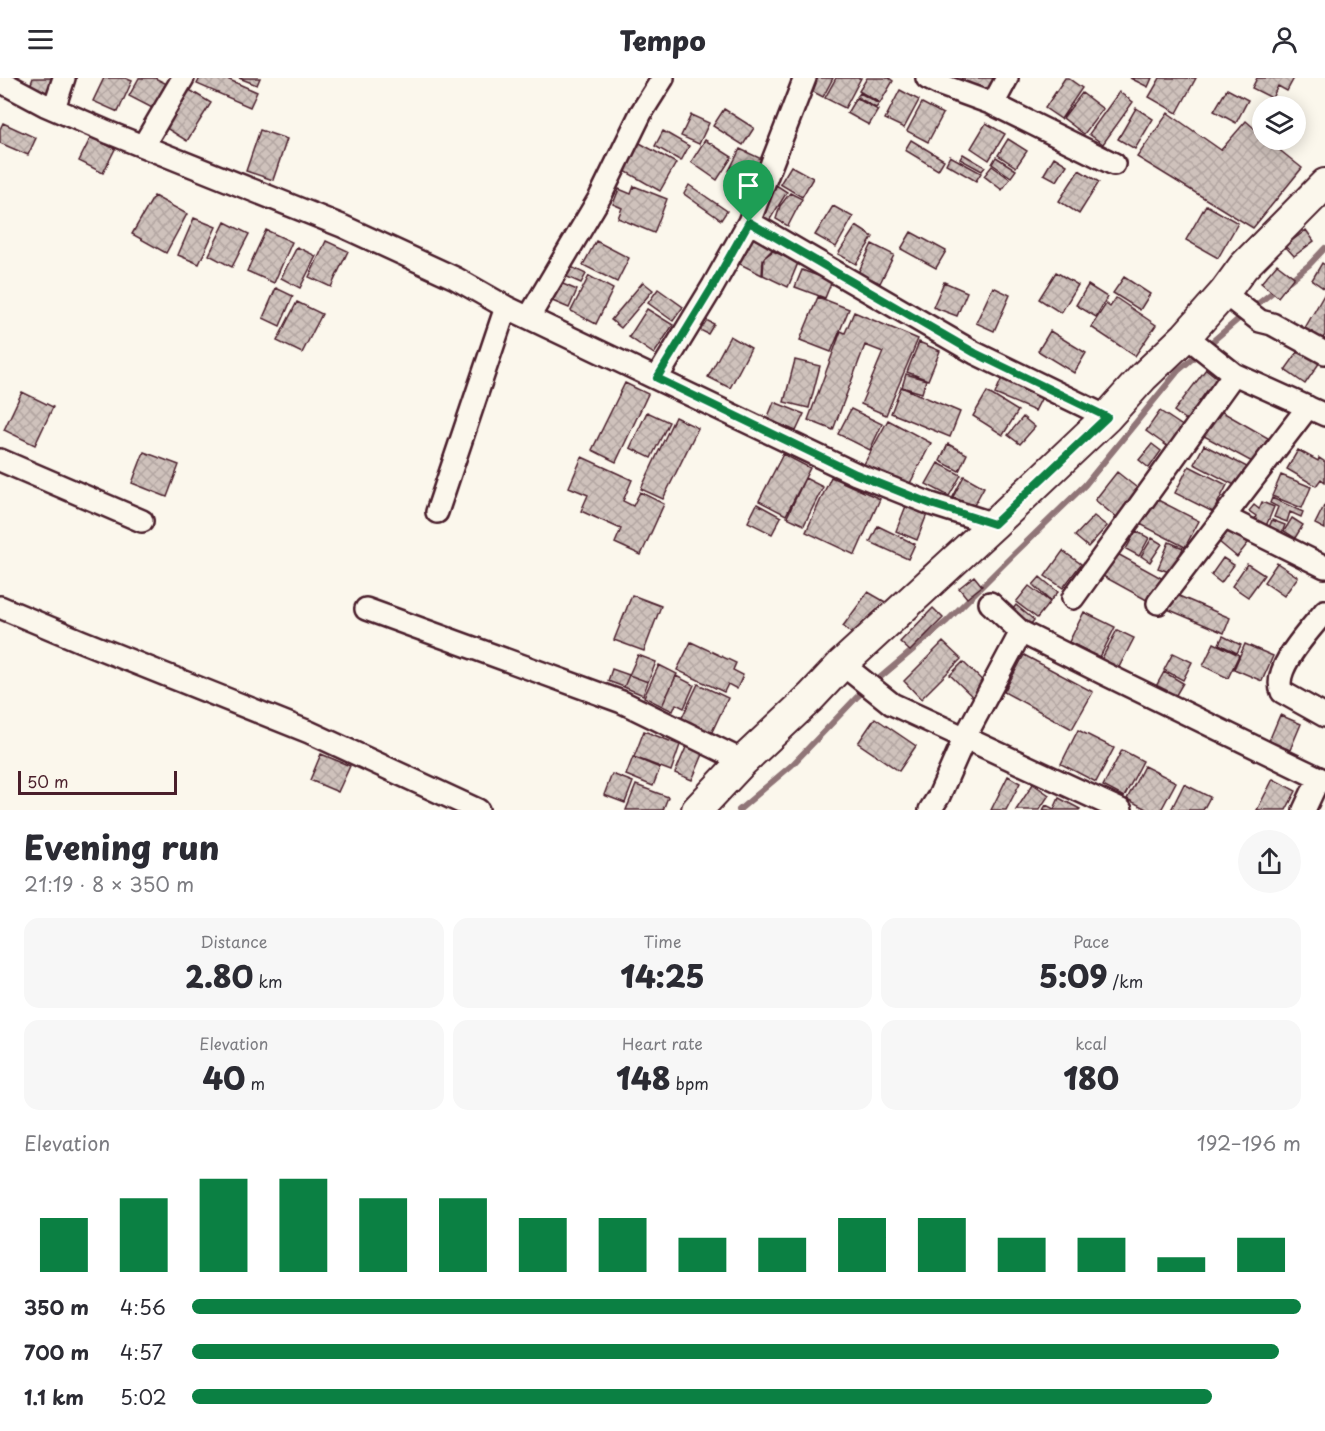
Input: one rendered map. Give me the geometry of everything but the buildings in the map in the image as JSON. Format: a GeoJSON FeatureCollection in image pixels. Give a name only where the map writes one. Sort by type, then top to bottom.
{"type":"FeatureCollection","features":[{"type":"Feature","properties":{"kind":"main road"},"geometry":{"type":"LineString","coordinates":[[697,810],[743,761],[811,697],[849,669],[994,524],[1107,417],[1143,377],[1199,346],[1230,298],[1251,259],[1325,184]]}},
{"type":"Feature","properties":{"kind":"street"},"geometry":{"type":"LineString","coordinates":[[54,108],[64,78]]}},
{"type":"Feature","properties":{"kind":"street"},"geometry":{"type":"LineString","coordinates":[[143,146],[183,78]]}},
{"type":"Feature","properties":{"kind":"street"},"geometry":{"type":"LineString","coordinates":[[529,317],[600,197],[641,113],[663,78]]}},
{"type":"Feature","properties":{"kind":"street"},"geometry":{"type":"LineString","coordinates":[[657,378],[749,222],[805,78]]}},
{"type":"Feature","properties":{"kind":"street"},"geometry":{"type":"LineString","coordinates":[[927,78],[993,105],[1114,164]]}},
{"type":"Feature","properties":{"kind":"street"},"geometry":{"type":"LineString","coordinates":[[993,105],[1007,78]]}},
{"type":"Feature","properties":{"kind":"street"},"geometry":{"type":"LineString","coordinates":[[0,81],[45,105],[342,226],[455,278],[506,307],[856,474],[931,504],[994,524]]}},
{"type":"Feature","properties":{"kind":"street"},"geometry":{"type":"LineString","coordinates":[[749,222],[975,353],[1107,417]]}},
{"type":"Feature","properties":{"kind":"street"},"geometry":{"type":"LineString","coordinates":[[1230,298],[1260,321],[1272,324],[1325,353]]}},
{"type":"Feature","properties":{"kind":"street"},"geometry":{"type":"LineString","coordinates":[[437,512],[506,307]]}},
{"type":"Feature","properties":{"kind":"street"},"geometry":{"type":"LineString","coordinates":[[1158,603],[1224,517],[1317,411],[1234,374],[1199,346]]}},
{"type":"Feature","properties":{"kind":"street"},"geometry":{"type":"LineString","coordinates":[[1072,598],[1234,374]]}},
{"type":"Feature","properties":{"kind":"street"},"geometry":{"type":"LineString","coordinates":[[0,460],[142,521]]}},
{"type":"Feature","properties":{"kind":"street"},"geometry":{"type":"LineString","coordinates":[[1224,517],[1325,567]]}},
{"type":"Feature","properties":{"kind":"street"},"geometry":{"type":"LineString","coordinates":[[990,603],[1021,632],[1322,779],[1304,810]]}},
{"type":"Feature","properties":{"kind":"street"},"geometry":{"type":"LineString","coordinates":[[0,607],[309,732],[478,810]]}},
{"type":"Feature","properties":{"kind":"street"},"geometry":{"type":"LineString","coordinates":[[366,609],[622,702],[743,761]]}},
{"type":"Feature","properties":{"kind":"street"},"geometry":{"type":"LineString","coordinates":[[1325,611],[1288,657],[1280,678],[1280,687],[1282,692],[1325,716]]}},
{"type":"Feature","properties":{"kind":"street"},"geometry":{"type":"LineString","coordinates":[[930,810],[939,796],[965,737],[1021,632]]}},
{"type":"Feature","properties":{"kind":"street"},"geometry":{"type":"LineString","coordinates":[[849,669],[892,704],[1121,810]]}},
{"type":"Feature","properties":{"kind":"waterway"},"geometry":{"type":"LineString","coordinates":[[1289,281],[1325,248]]}},
{"type":"Feature","properties":{"kind":"waterway"},"geometry":{"type":"LineString","coordinates":[[1207,346],[1278,288]]}},
{"type":"Feature","properties":{"kind":"waterway"},"geometry":{"type":"LineString","coordinates":[[739,810],[792,765],[857,697],[947,621],[1085,485],[1178,371],[1199,353]]}},
{"type":"Feature","properties":{"kind":"route"},"geometry":{"type":"LineString","coordinates":[[749,222],[975,353],[1107,417],[994,524],[931,504],[856,474],[657,378],[749,222]]}}]}
